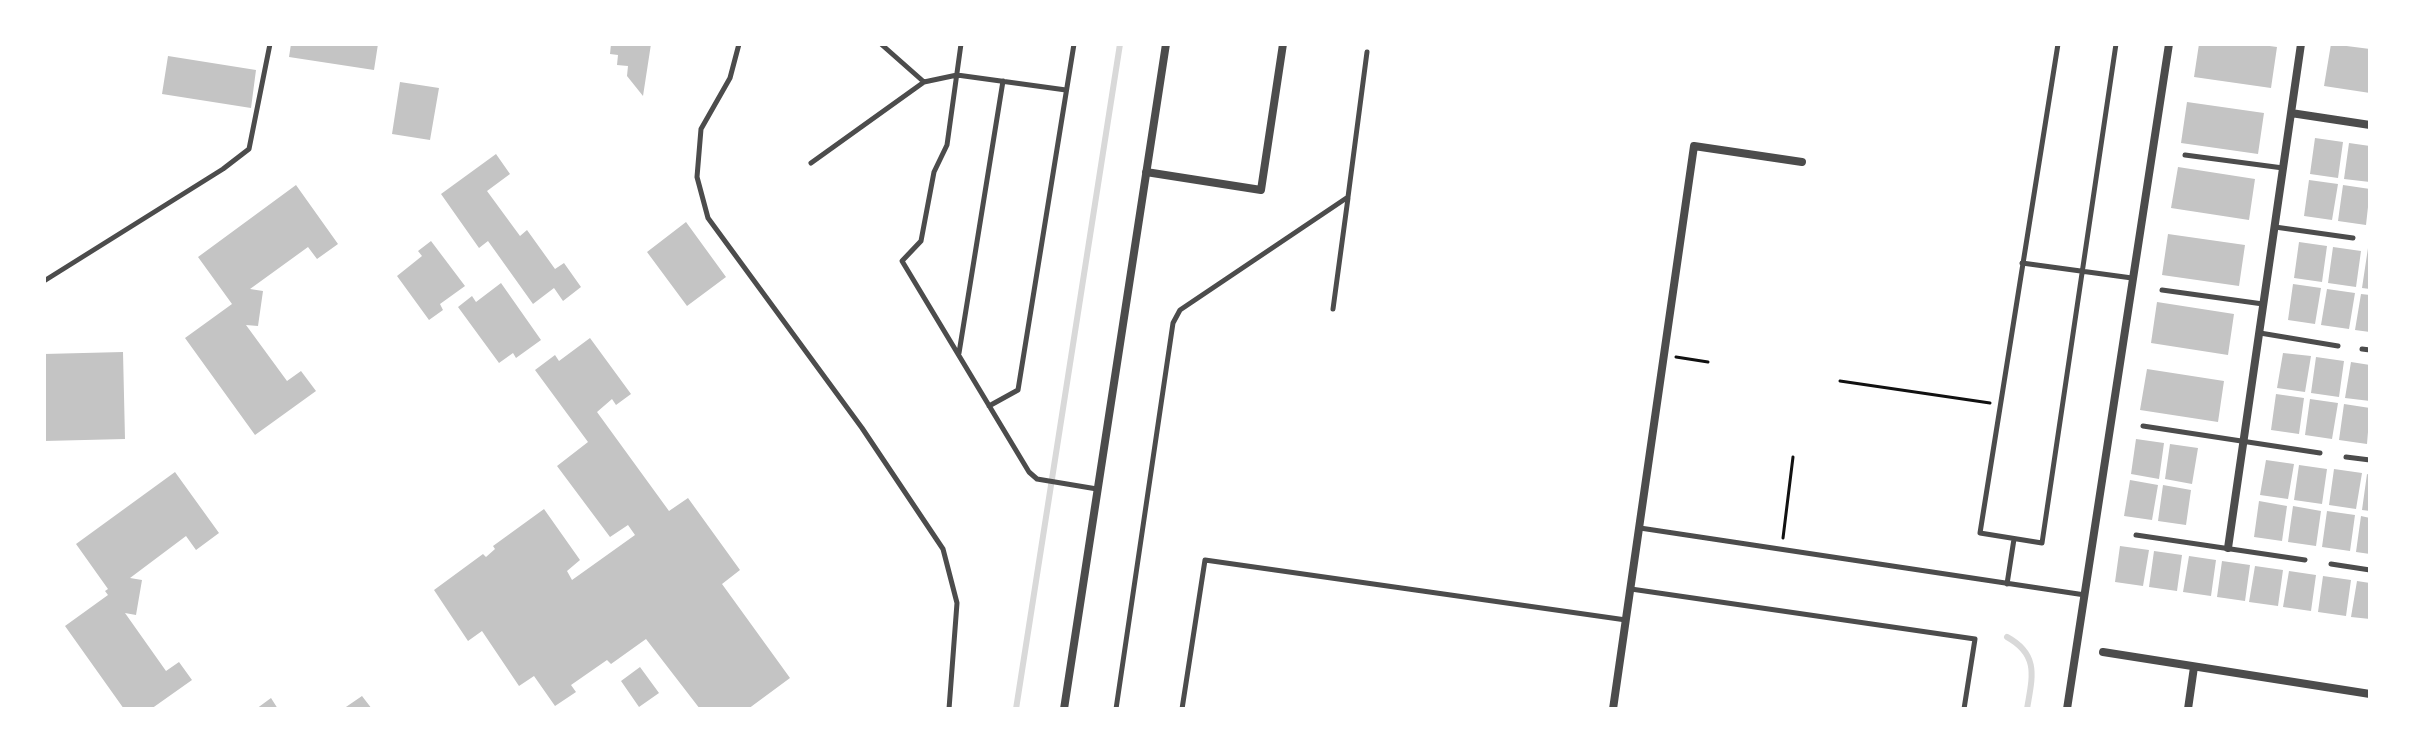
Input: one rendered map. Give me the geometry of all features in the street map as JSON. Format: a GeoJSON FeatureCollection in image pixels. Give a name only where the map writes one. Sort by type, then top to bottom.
{"type":"FeatureCollection","features":[{"type":"Feature","properties":{"kind":"street"},"geometry":{"type":"LineString","coordinates":[[1064,709],[1166,44]]}},
{"type":"Feature","properties":{"kind":"street"},"geometry":{"type":"LineString","coordinates":[[1146,172],[1261,190],[1283,44]]}},
{"type":"Feature","properties":{"kind":"street"},"geometry":{"type":"LineString","coordinates":[[2067,709],[2169,44]]}},
{"type":"Feature","properties":{"kind":"street"},"geometry":{"type":"LineString","coordinates":[[2228,548],[2301,44]]}},
{"type":"Feature","properties":{"kind":"street"},"geometry":{"type":"LineString","coordinates":[[2291,113],[2370,125]]}},
{"type":"Feature","properties":{"kind":"street"},"geometry":{"type":"LineString","coordinates":[[1613,709],[1694,146],[1802,162]]}},
{"type":"Feature","properties":{"kind":"street"},"geometry":{"type":"LineString","coordinates":[[2103,652],[2370,694]]}},
{"type":"Feature","properties":{"kind":"street"},"geometry":{"type":"LineString","coordinates":[[2188,709],[2194,667]]}},
{"type":"Feature","properties":{"kind":"lane"},"geometry":{"type":"LineString","coordinates":[[44,281],[223,169],[249,149],[270,44]]}},
{"type":"Feature","properties":{"kind":"lane"},"geometry":{"type":"LineString","coordinates":[[739,44],[730,78],[701,129],[697,177],[708,218],[862,428],[943,549],[957,603],[949,709]]}},
{"type":"Feature","properties":{"kind":"lane"},"geometry":{"type":"LineString","coordinates":[[881,44],[924,82]]}},
{"type":"Feature","properties":{"kind":"lane"},"geometry":{"type":"LineString","coordinates":[[961,44],[947,145],[934,172],[921,241],[902,261],[1029,472],[1043,480],[1097,489]]}},
{"type":"Feature","properties":{"kind":"lane"},"geometry":{"type":"LineString","coordinates":[[989,406],[1018,390],[1074,44]]}},
{"type":"Feature","properties":{"kind":"lane"},"geometry":{"type":"LineString","coordinates":[[2058,44],[1980,533],[2042,543],[2116,44]]}},
{"type":"Feature","properties":{"kind":"lane"},"geometry":{"type":"LineString","coordinates":[[1333,309],[1367,52]]}},
{"type":"Feature","properties":{"kind":"lane"},"geometry":{"type":"LineString","coordinates":[[811,163],[924,82],[957,75],[1066,90]]}},
{"type":"Feature","properties":{"kind":"lane"},"geometry":{"type":"LineString","coordinates":[[959,355],[1003,81]]}},
{"type":"Feature","properties":{"kind":"lane"},"geometry":{"type":"LineString","coordinates":[[2185,155],[2283,168]]}},
{"type":"Feature","properties":{"kind":"lane"},"geometry":{"type":"LineString","coordinates":[[1116,709],[1173,323],[1180,310],[1348,197]]}},
{"type":"Feature","properties":{"kind":"lane"},"geometry":{"type":"LineString","coordinates":[[2274,227],[2353,238]]}},
{"type":"Feature","properties":{"kind":"lane"},"geometry":{"type":"LineString","coordinates":[[2022,263],[2133,278]]}},
{"type":"Feature","properties":{"kind":"lane"},"geometry":{"type":"LineString","coordinates":[[2162,290],[2263,304]]}},
{"type":"Feature","properties":{"kind":"lane"},"geometry":{"type":"LineString","coordinates":[[2259,333],[2338,346]]}},
{"type":"Feature","properties":{"kind":"lane"},"geometry":{"type":"LineString","coordinates":[[2362,349],[2370,350]]}},
{"type":"Feature","properties":{"kind":"lane"},"geometry":{"type":"LineString","coordinates":[[2143,426],[2320,453]]}},
{"type":"Feature","properties":{"kind":"lane"},"geometry":{"type":"LineString","coordinates":[[2346,457],[2370,460]]}},
{"type":"Feature","properties":{"kind":"lane"},"geometry":{"type":"LineString","coordinates":[[1639,528],[2085,595]]}},
{"type":"Feature","properties":{"kind":"lane"},"geometry":{"type":"LineString","coordinates":[[2136,535],[2305,560]]}},
{"type":"Feature","properties":{"kind":"lane"},"geometry":{"type":"LineString","coordinates":[[2007,584],[2014,539]]}},
{"type":"Feature","properties":{"kind":"lane"},"geometry":{"type":"LineString","coordinates":[[1182,709],[1205,560],[1627,621]]}},
{"type":"Feature","properties":{"kind":"lane"},"geometry":{"type":"LineString","coordinates":[[2331,564],[2370,570]]}},
{"type":"Feature","properties":{"kind":"lane"},"geometry":{"type":"LineString","coordinates":[[1631,589],[1975,639],[1964,709]]}},
{"type":"Feature","properties":{"kind":"path"},"geometry":{"type":"LineString","coordinates":[[1664,355],[1708,362]]}},
{"type":"Feature","properties":{"kind":"path"},"geometry":{"type":"LineString","coordinates":[[1840,381],[2000,405]]}},
{"type":"Feature","properties":{"kind":"path"},"geometry":{"type":"LineString","coordinates":[[1781,549],[1793,457]]}},
{"type":"Feature","properties":{"kind":"building"},"geometry":{"type":"Polygon","coordinates":[[[291,44],[378,44],[374,70],[289,57],[291,44]]]}},
{"type":"Feature","properties":{"kind":"building"},"geometry":{"type":"Polygon","coordinates":[[[611,44],[651,44],[643,96],[627,76],[628,66],[617,65],[618,55],[610,54],[611,44]]]}},
{"type":"Feature","properties":{"kind":"building"},"geometry":{"type":"Polygon","coordinates":[[[2199,44],[2277,47],[2271,88],[2194,77],[2199,44]]]}},
{"type":"Feature","properties":{"kind":"building"},"geometry":{"type":"Polygon","coordinates":[[[2331,44],[2370,49],[2370,93],[2324,86],[2331,44]]]}},
{"type":"Feature","properties":{"kind":"building"},"geometry":{"type":"Polygon","coordinates":[[[168,56],[256,70],[251,108],[162,94],[168,56]]]}},
{"type":"Feature","properties":{"kind":"building"},"geometry":{"type":"Polygon","coordinates":[[[400,82],[439,88],[430,140],[392,134],[400,82]]]}},
{"type":"Feature","properties":{"kind":"building"},"geometry":{"type":"Polygon","coordinates":[[[2187,102],[2264,113],[2258,154],[2181,143],[2187,102]]]}},
{"type":"Feature","properties":{"kind":"building"},"geometry":{"type":"Polygon","coordinates":[[[2315,138],[2343,142],[2338,178],[2310,174],[2315,138]]]}},
{"type":"Feature","properties":{"kind":"building"},"geometry":{"type":"Polygon","coordinates":[[[2349,143],[2370,146],[2370,182],[2344,179],[2349,143]]]}},
{"type":"Feature","properties":{"kind":"building"},"geometry":{"type":"Polygon","coordinates":[[[496,154],[510,174],[487,191],[520,236],[527,230],[555,269],[564,263],[581,287],[563,301],[554,288],[533,304],[488,241],[479,248],[441,194],[496,154]]]}},
{"type":"Feature","properties":{"kind":"building"},"geometry":{"type":"Polygon","coordinates":[[[2178,167],[2255,179],[2249,220],[2171,208],[2178,167]]]}},
{"type":"Feature","properties":{"kind":"building"},"geometry":{"type":"Polygon","coordinates":[[[2309,180],[2338,184],[2332,220],[2304,216],[2309,180]]]}},
{"type":"Feature","properties":{"kind":"building"},"geometry":{"type":"Polygon","coordinates":[[[296,185],[338,244],[317,259],[308,247],[250,289],[263,291],[258,326],[246,325],[287,381],[301,371],[316,391],[255,435],[185,338],[232,304],[198,257],[296,185]]]}},
{"type":"Feature","properties":{"kind":"building"},"geometry":{"type":"Polygon","coordinates":[[[2343,185],[2370,189],[2366,225],[2338,221],[2343,185]]]}},
{"type":"Feature","properties":{"kind":"building"},"geometry":{"type":"Polygon","coordinates":[[[686,222],[726,277],[687,306],[647,252],[686,222]]]}},
{"type":"Feature","properties":{"kind":"building"},"geometry":{"type":"Polygon","coordinates":[[[2168,234],[2245,245],[2239,286],[2162,275],[2168,234]]]}},
{"type":"Feature","properties":{"kind":"building"},"geometry":{"type":"Polygon","coordinates":[[[431,241],[465,286],[440,304],[443,310],[429,320],[397,276],[422,256],[418,251],[431,241]]]}},
{"type":"Feature","properties":{"kind":"building"},"geometry":{"type":"Polygon","coordinates":[[[2299,242],[2327,246],[2322,282],[2294,278],[2299,242]]]}},
{"type":"Feature","properties":{"kind":"building"},"geometry":{"type":"Polygon","coordinates":[[[2333,247],[2361,251],[2356,287],[2328,283],[2333,247]]]}},
{"type":"Feature","properties":{"kind":"building"},"geometry":{"type":"Polygon","coordinates":[[[2370,248],[2370,289],[2362,288],[2370,248]]]}},
{"type":"Feature","properties":{"kind":"building"},"geometry":{"type":"Polygon","coordinates":[[[501,283],[541,340],[516,358],[513,353],[499,363],[458,307],[472,296],[476,302],[501,283]]]}},
{"type":"Feature","properties":{"kind":"building"},"geometry":{"type":"Polygon","coordinates":[[[2293,284],[2321,288],[2315,324],[2288,320],[2293,284]]]}},
{"type":"Feature","properties":{"kind":"building"},"geometry":{"type":"Polygon","coordinates":[[[2327,289],[2355,293],[2349,329],[2321,325],[2327,289]]]}},
{"type":"Feature","properties":{"kind":"building"},"geometry":{"type":"Polygon","coordinates":[[[2361,294],[2370,295],[2370,332],[2355,330],[2361,294]]]}},
{"type":"Feature","properties":{"kind":"building"},"geometry":{"type":"Polygon","coordinates":[[[2157,302],[2234,314],[2228,355],[2151,343],[2157,302]]]}},
{"type":"Feature","properties":{"kind":"building"},"geometry":{"type":"Polygon","coordinates":[[[590,338],[631,394],[616,405],[612,399],[597,412],[669,511],[688,498],[740,570],[722,584],[790,678],[748,709],[700,709],[646,639],[611,664],[607,660],[571,685],[576,692],[555,706],[534,676],[519,686],[482,631],[468,641],[434,590],[483,554],[486,557],[495,549],[493,546],[544,509],[580,560],[567,571],[572,580],[635,535],[628,525],[610,537],[557,466],[588,442],[535,370],[555,355],[559,361],[590,338]]]}},
{"type":"Feature","properties":{"kind":"building"},"geometry":{"type":"Polygon","coordinates":[[[123,352],[125,439],[44,441],[44,354],[123,352]]]}},
{"type":"Feature","properties":{"kind":"building"},"geometry":{"type":"Polygon","coordinates":[[[2283,353],[2311,356],[2305,392],[2277,388],[2283,353]]]}},
{"type":"Feature","properties":{"kind":"building"},"geometry":{"type":"Polygon","coordinates":[[[2316,357],[2344,361],[2339,397],[2311,393],[2316,357]]]}},
{"type":"Feature","properties":{"kind":"building"},"geometry":{"type":"Polygon","coordinates":[[[2351,362],[2370,365],[2370,401],[2345,398],[2351,362]]]}},
{"type":"Feature","properties":{"kind":"building"},"geometry":{"type":"Polygon","coordinates":[[[2147,369],[2224,381],[2218,422],[2140,410],[2147,369]]]}},
{"type":"Feature","properties":{"kind":"building"},"geometry":{"type":"Polygon","coordinates":[[[2276,394],[2304,398],[2299,434],[2271,430],[2276,394]]]}},
{"type":"Feature","properties":{"kind":"building"},"geometry":{"type":"Polygon","coordinates":[[[2310,399],[2338,403],[2332,439],[2305,435],[2310,399]]]}},
{"type":"Feature","properties":{"kind":"building"},"geometry":{"type":"Polygon","coordinates":[[[2344,404],[2370,408],[2367,444],[2339,440],[2344,404]]]}},
{"type":"Feature","properties":{"kind":"building"},"geometry":{"type":"Polygon","coordinates":[[[2136,439],[2164,443],[2159,479],[2131,474],[2136,439]]]}},
{"type":"Feature","properties":{"kind":"building"},"geometry":{"type":"Polygon","coordinates":[[[2170,444],[2198,448],[2192,484],[2165,479],[2170,444]]]}},
{"type":"Feature","properties":{"kind":"building"},"geometry":{"type":"Polygon","coordinates":[[[2266,460],[2294,464],[2288,499],[2260,495],[2266,460]]]}},
{"type":"Feature","properties":{"kind":"building"},"geometry":{"type":"Polygon","coordinates":[[[2299,465],[2327,469],[2322,504],[2294,500],[2299,465]]]}},
{"type":"Feature","properties":{"kind":"building"},"geometry":{"type":"Polygon","coordinates":[[[2334,469],[2362,473],[2356,509],[2329,505],[2334,469]]]}},
{"type":"Feature","properties":{"kind":"building"},"geometry":{"type":"Polygon","coordinates":[[[175,472],[219,533],[196,550],[186,536],[130,578],[142,580],[136,615],[125,613],[166,671],[179,662],[192,680],[151,709],[124,709],[65,626],[108,595],[105,591],[108,589],[76,544],[175,472]]]}},
{"type":"Feature","properties":{"kind":"building"},"geometry":{"type":"Polygon","coordinates":[[[2367,474],[2370,475],[2370,511],[2362,510],[2367,474]]]}},
{"type":"Feature","properties":{"kind":"building"},"geometry":{"type":"Polygon","coordinates":[[[2130,480],[2158,485],[2152,520],[2124,516],[2130,480]]]}},
{"type":"Feature","properties":{"kind":"building"},"geometry":{"type":"Polygon","coordinates":[[[2163,485],[2191,490],[2186,525],[2158,521],[2163,485]]]}},
{"type":"Feature","properties":{"kind":"building"},"geometry":{"type":"Polygon","coordinates":[[[2259,501],[2287,506],[2282,541],[2254,537],[2259,501]]]}},
{"type":"Feature","properties":{"kind":"building"},"geometry":{"type":"Polygon","coordinates":[[[2293,506],[2321,511],[2316,546],[2288,542],[2293,506]]]}},
{"type":"Feature","properties":{"kind":"building"},"geometry":{"type":"Polygon","coordinates":[[[2327,511],[2355,515],[2350,551],[2322,547],[2327,511]]]}},
{"type":"Feature","properties":{"kind":"building"},"geometry":{"type":"Polygon","coordinates":[[[2361,516],[2370,518],[2370,554],[2356,552],[2361,516]]]}},
{"type":"Feature","properties":{"kind":"building"},"geometry":{"type":"Polygon","coordinates":[[[2120,546],[2149,550],[2143,586],[2115,582],[2120,546]]]}},
{"type":"Feature","properties":{"kind":"building"},"geometry":{"type":"Polygon","coordinates":[[[2154,551],[2182,555],[2177,591],[2149,587],[2154,551]]]}},
{"type":"Feature","properties":{"kind":"building"},"geometry":{"type":"Polygon","coordinates":[[[2189,556],[2216,560],[2211,596],[2183,592],[2189,556]]]}},
{"type":"Feature","properties":{"kind":"building"},"geometry":{"type":"Polygon","coordinates":[[[2222,561],[2250,565],[2245,601],[2217,597],[2222,561]]]}},
{"type":"Feature","properties":{"kind":"building"},"geometry":{"type":"Polygon","coordinates":[[[2255,566],[2283,570],[2278,606],[2249,602],[2255,566]]]}},
{"type":"Feature","properties":{"kind":"building"},"geometry":{"type":"Polygon","coordinates":[[[2289,571],[2316,575],[2311,611],[2283,607],[2289,571]]]}},
{"type":"Feature","properties":{"kind":"building"},"geometry":{"type":"Polygon","coordinates":[[[2323,576],[2351,580],[2346,616],[2318,612],[2323,576]]]}},
{"type":"Feature","properties":{"kind":"building"},"geometry":{"type":"Polygon","coordinates":[[[2357,581],[2370,583],[2370,619],[2351,617],[2357,581]]]}},
{"type":"Feature","properties":{"kind":"building"},"geometry":{"type":"Polygon","coordinates":[[[640,667],[659,693],[639,707],[621,681],[640,667]]]}},
{"type":"Feature","properties":{"kind":"building"},"geometry":{"type":"Polygon","coordinates":[[[362,696],[372,709],[343,709],[362,696]]]}},
{"type":"Feature","properties":{"kind":"building"},"geometry":{"type":"Polygon","coordinates":[[[271,698],[278,709],[256,709],[271,698]]]}},
{"type":"Feature","properties":{"kind":"waterway"},"geometry":{"type":"LineString","coordinates":[[1016,709],[1120,44]]}},
{"type":"Feature","properties":{"kind":"waterway"},"geometry":{"type":"LineString","coordinates":[[2007,637],[2025,651],[2029,660],[2032,677],[2027,709]]}}]}
